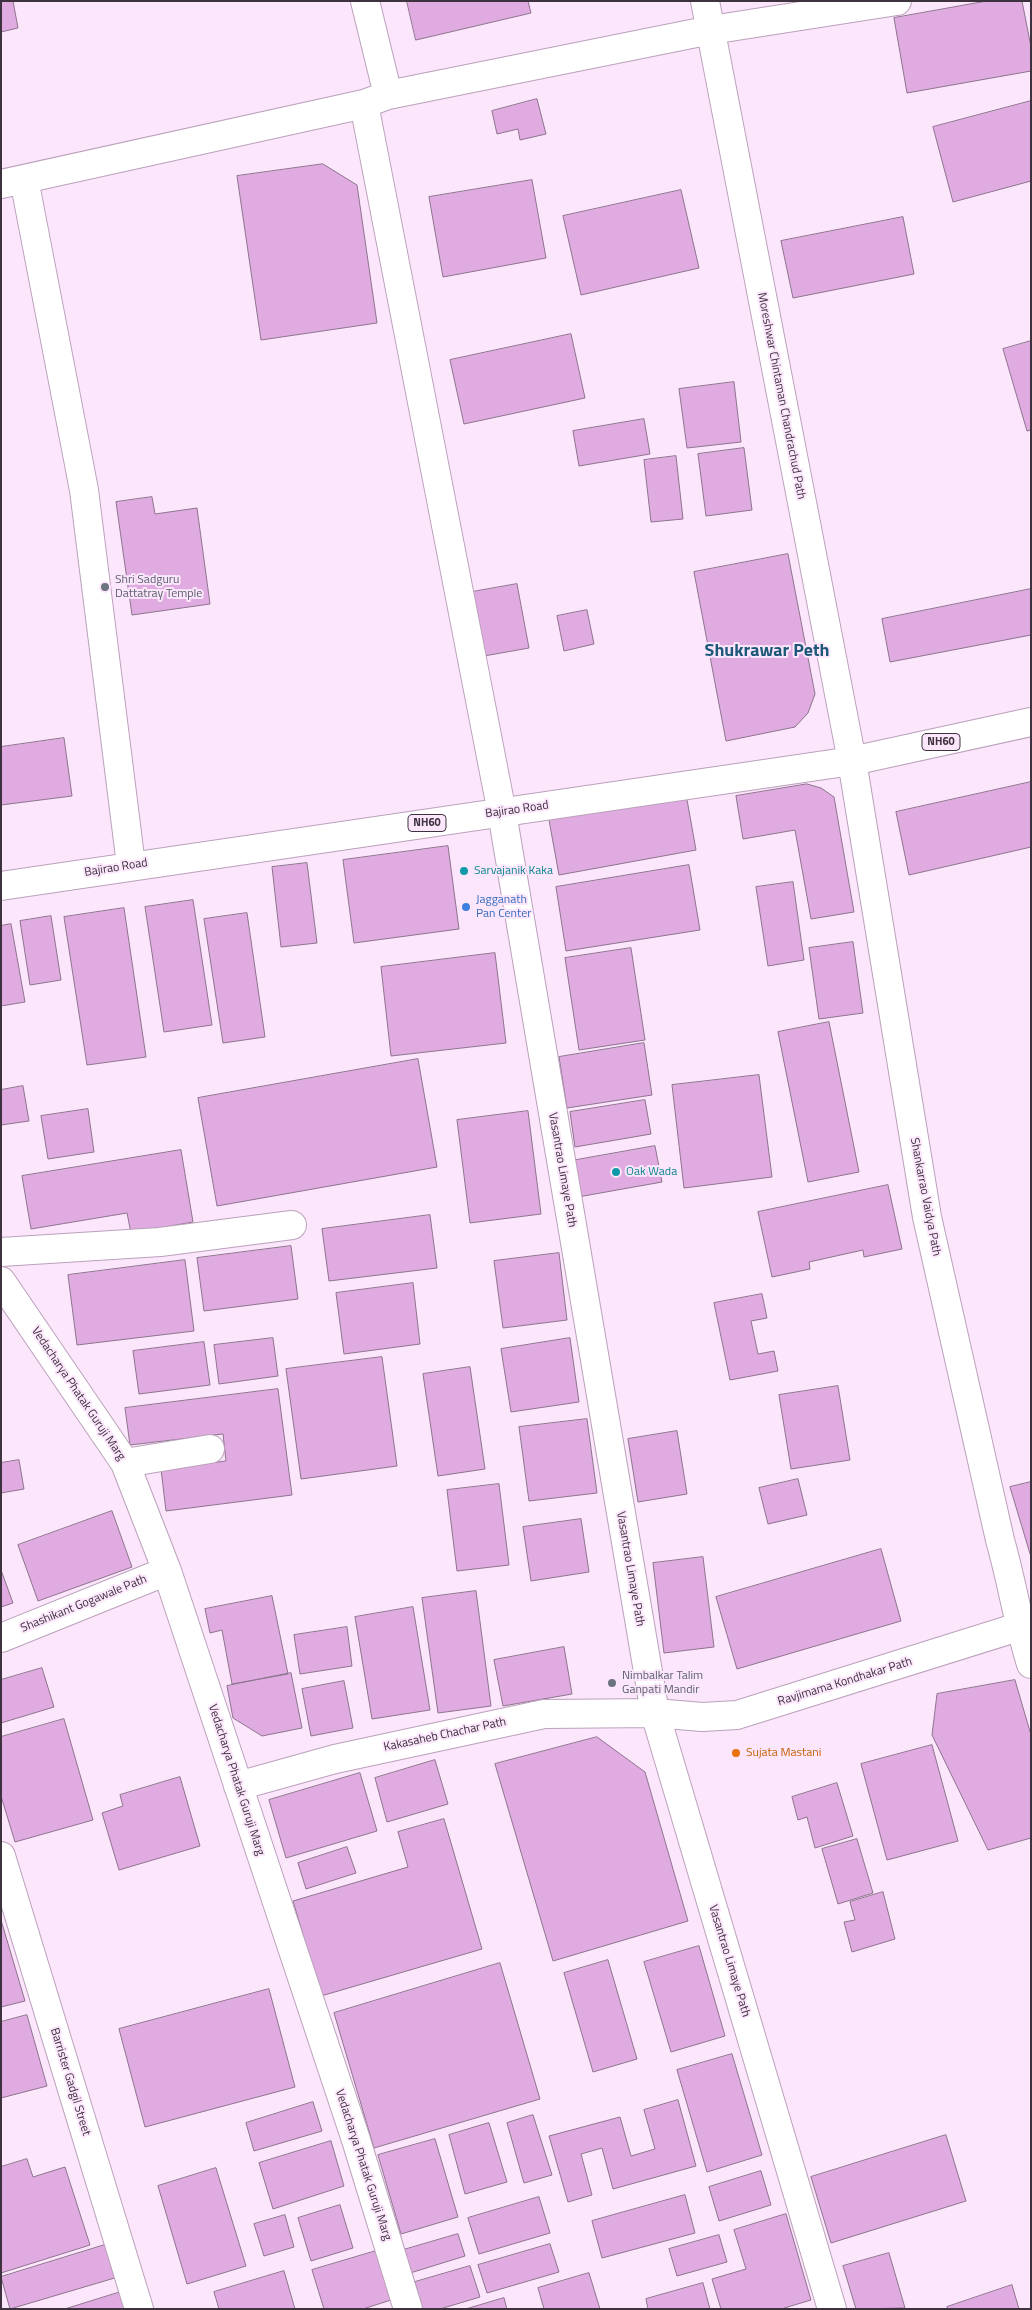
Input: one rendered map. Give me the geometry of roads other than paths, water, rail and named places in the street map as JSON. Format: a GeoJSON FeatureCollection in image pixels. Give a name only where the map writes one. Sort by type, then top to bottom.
{"type":"FeatureCollection","features":[{"type":"Feature","properties":{"kind":"main road","name":"Vasantrao Limaye Path"},"geometry":{"type":"LineString","coordinates":[[365,1],[376,100],[502,813],[655,1713],[832,2309]]}},
{"type":"Feature","properties":{"kind":"main road","name":"Moreshwar Chintaman Chandrachud Path"},"geometry":{"type":"LineString","coordinates":[[705,1],[852,761]]}},
{"type":"Feature","properties":{"kind":"main road"},"geometry":{"type":"LineString","coordinates":[[131,865],[84,490],[13,181],[376,100],[711,30],[897,1]]}},
{"type":"Feature","properties":{"kind":"main road","name":"Bajirao Road"},"geometry":{"type":"LineString","coordinates":[[1,886],[131,865],[852,761],[1031,722]]}},
{"type":"Feature","properties":{"kind":"main road","name":"Shankarrao Vaidya Path"},"geometry":{"type":"LineString","coordinates":[[852,761],[927,1217],[1000,1540],[1025,1626],[1031,1664]]}},
{"type":"Feature","properties":{"kind":"main road"},"geometry":{"type":"LineString","coordinates":[[1,1252],[160,1242],[292,1225]]}},
{"type":"Feature","properties":{"kind":"main road","name":"Vedacharya Phatak Guruji Marg"},"geometry":{"type":"LineString","coordinates":[[1,1281],[125,1463],[167,1571],[352,2130],[408,2309]]}},
{"type":"Feature","properties":{"kind":"main road"},"geometry":{"type":"LineString","coordinates":[[125,1463],[210,1449]]}},
{"type":"Feature","properties":{"kind":"main road","name":"Shashikant Gogawale Path"},"geometry":{"type":"LineString","coordinates":[[1,1638],[167,1571]]}},
{"type":"Feature","properties":{"kind":"main road","name":"Ravjimama Kondhakar Path"},"geometry":{"type":"LineString","coordinates":[[655,1713],[702,1717],[738,1715],[1025,1626]]}},
{"type":"Feature","properties":{"kind":"main road","name":"Kakasaheb Chachar Path"},"geometry":{"type":"LineString","coordinates":[[238,1786],[335,1759],[544,1714],[655,1713]]}},
{"type":"Feature","properties":{"kind":"main road","name":"Barrister Gadgil Street"},"geometry":{"type":"LineString","coordinates":[[1,1856],[139,2309]]}},
{"type":"Feature","properties":{"kind":"place","name":"Shri Sadguru Dattatray Temple"},"geometry":{"type":"Point","coordinates":[105,587]}},
{"type":"Feature","properties":{"kind":"place","name":"Sarvajanik Kaka"},"geometry":{"type":"Point","coordinates":[464,871]}},
{"type":"Feature","properties":{"kind":"place","name":"Jagganath Pan Center"},"geometry":{"type":"Point","coordinates":[466,907]}},
{"type":"Feature","properties":{"kind":"place","name":"Oak Wada"},"geometry":{"type":"Point","coordinates":[616,1172]}},
{"type":"Feature","properties":{"kind":"place","name":"Nimbalkar Talim Ganpati Mandir"},"geometry":{"type":"Point","coordinates":[612,1683]}},
{"type":"Feature","properties":{"kind":"place","name":"Sujata Mastani"},"geometry":{"type":"Point","coordinates":[736,1753]}},
{"type":"Feature","properties":{"kind":"district","name":"Shukrawar Peth"},"geometry":{"type":"Point","coordinates":[767,652]}}]}
